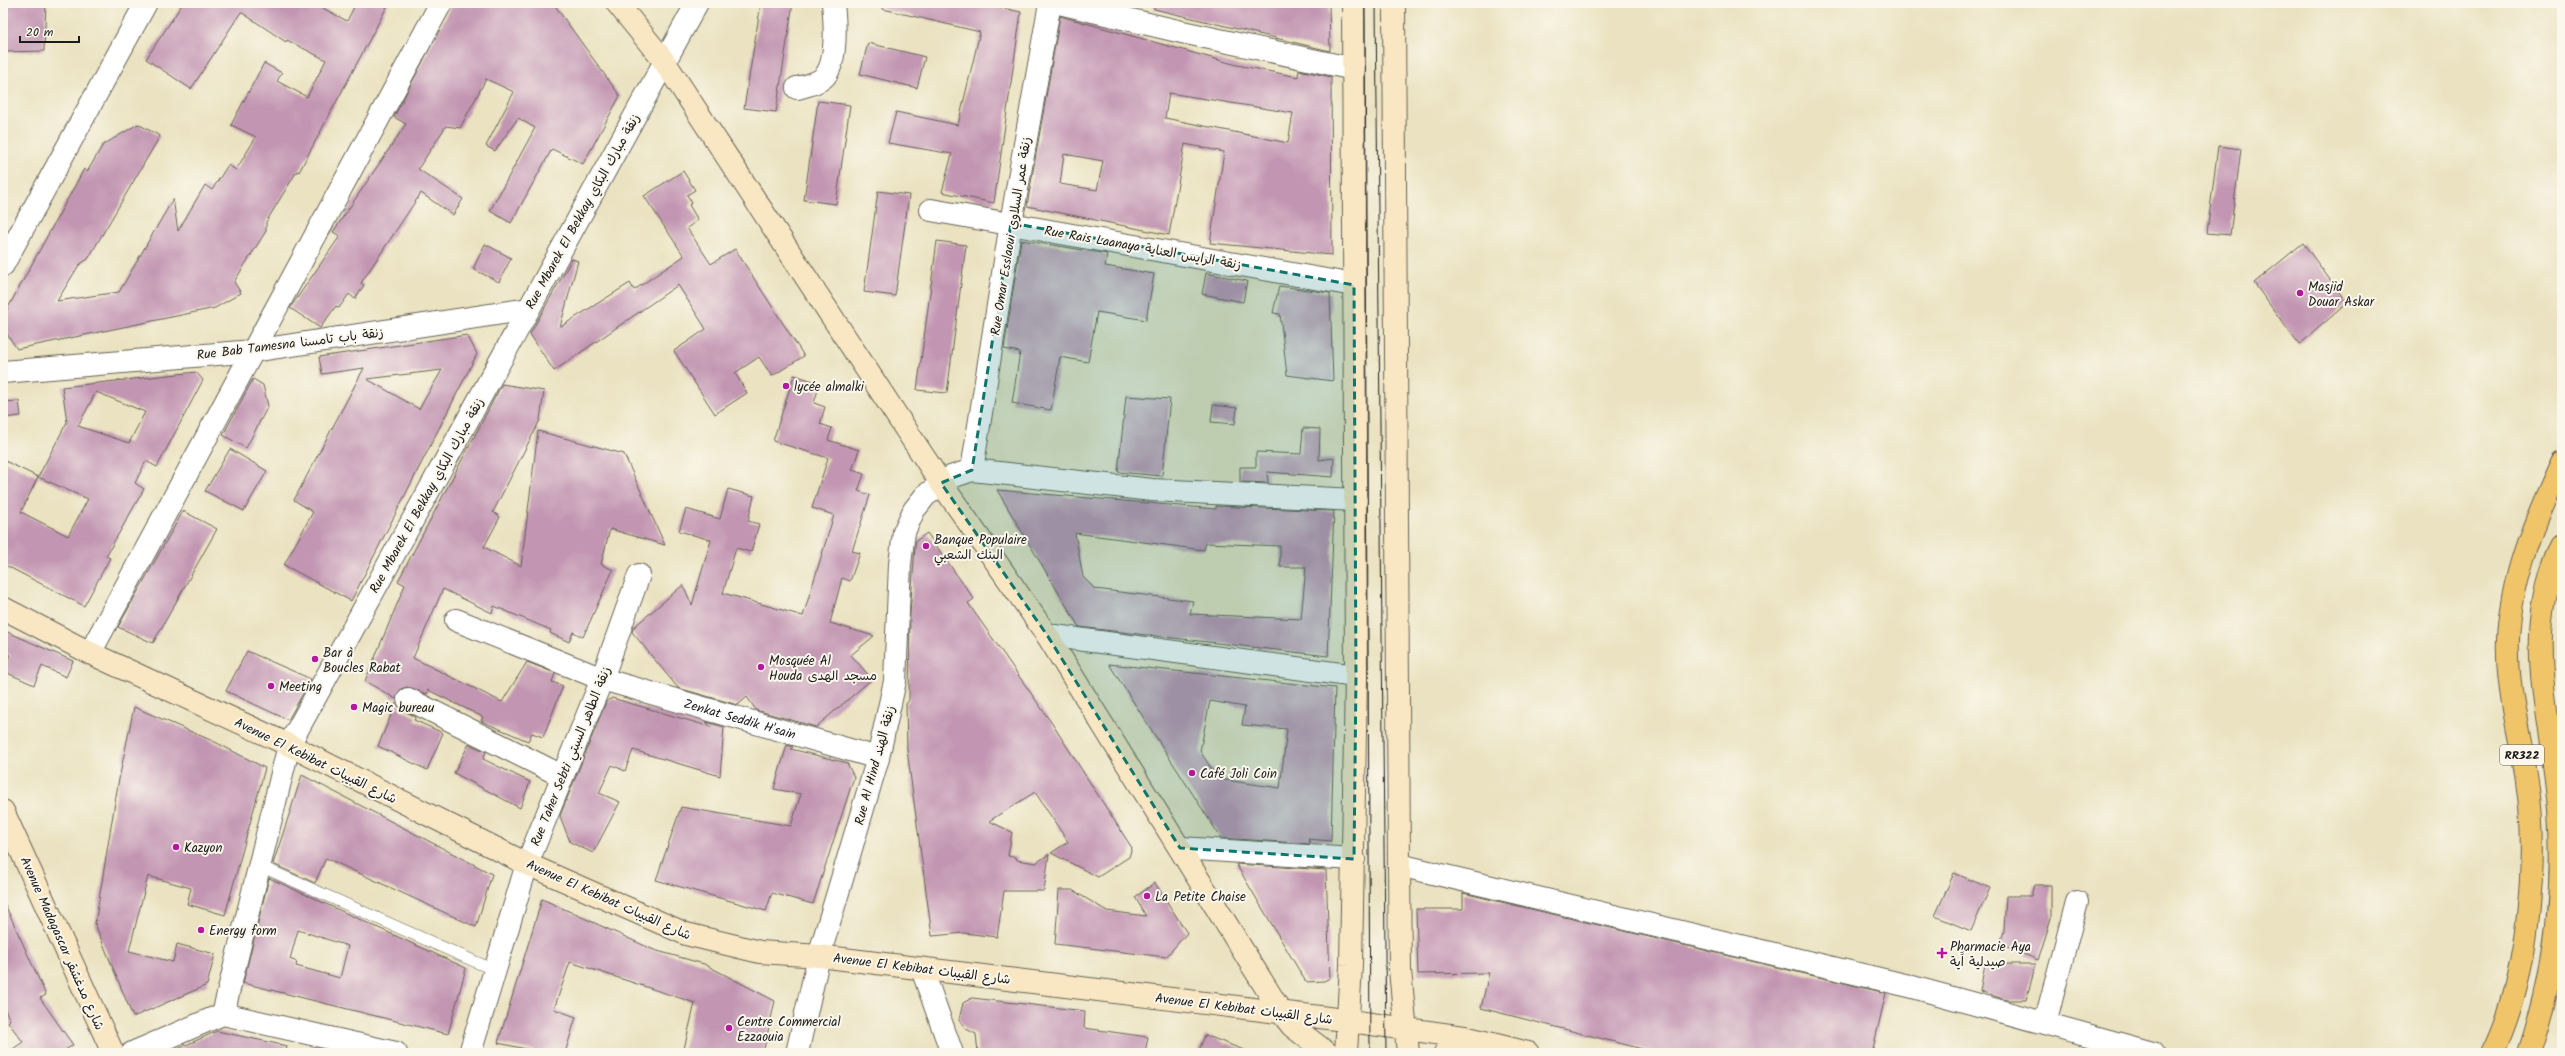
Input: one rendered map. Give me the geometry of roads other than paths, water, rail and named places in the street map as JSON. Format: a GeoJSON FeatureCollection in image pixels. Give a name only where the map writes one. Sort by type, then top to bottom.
{"type":"FeatureCollection","features":[{"type":"Feature","properties":{"kind":"main road","name":"RR322"},"geometry":{"type":"LineString","coordinates":[[2492,1053],[2507,1012],[2523,947],[2532,865],[2532,837],[2527,781],[2509,673],[2508,639],[2512,606],[2528,540],[2562,462]]}},
{"type":"Feature","properties":{"kind":"main road","name":"RR322"},"geometry":{"type":"LineString","coordinates":[[2529,1053],[2540,1020],[2555,942],[2560,889],[2559,809],[2540,666],[2539,641],[2546,594],[2562,545]]}},
{"type":"Feature","properties":{"kind":"street"},"geometry":{"type":"LineString","coordinates":[[3,265],[146,3]]}},
{"type":"Feature","properties":{"kind":"street"},"geometry":{"type":"LineString","coordinates":[[90,653],[441,3]]}},
{"type":"Feature","properties":{"kind":"street"},"geometry":{"type":"LineString","coordinates":[[617,3],[664,61],[941,483],[1047,635],[1281,1012],[1292,1026],[1327,1053]]}},
{"type":"Feature","properties":{"kind":"street","name":"Rue Mbarek El Bekkay زنقة مبارك البكاي"},"geometry":{"type":"LineString","coordinates":[[223,1014],[289,745],[697,3]]}},
{"type":"Feature","properties":{"kind":"street"},"geometry":{"type":"LineString","coordinates":[[797,88],[818,82],[828,70],[834,54],[833,3]]}},
{"type":"Feature","properties":{"kind":"street","name":"Rue Omar Esslaoui زنقة عمر السلاوي"},"geometry":{"type":"LineString","coordinates":[[972,470],[1011,223],[1050,3]]}},
{"type":"Feature","properties":{"kind":"street"},"geometry":{"type":"LineString","coordinates":[[1059,3],[1182,32],[1354,69]]}},
{"type":"Feature","properties":{"kind":"street"},"geometry":{"type":"LineString","coordinates":[[1346,1053],[1354,859],[1356,676],[1353,3]]}},
{"type":"Feature","properties":{"kind":"street"},"geometry":{"type":"LineString","coordinates":[[1394,3],[1400,970],[1396,1028],[1408,1053]]}},
{"type":"Feature","properties":{"kind":"street","name":"Rue Rais Laanaya زنقة الرايس العناية"},"geometry":{"type":"LineString","coordinates":[[931,210],[1354,285]]}},
{"type":"Feature","properties":{"kind":"street","name":"Rue Bab Tamesna زنقة باب تامسنا"},"geometry":{"type":"LineString","coordinates":[[3,372],[253,351],[528,309]]}},
{"type":"Feature","properties":{"kind":"street"},"geometry":{"type":"LineString","coordinates":[[972,470],[1152,490],[1356,500]]}},
{"type":"Feature","properties":{"kind":"street","name":"Rue Al Hind زنقة الهند"},"geometry":{"type":"LineString","coordinates":[[797,1053],[819,956],[878,758],[895,681],[900,564],[904,532],[914,510],[926,495],[941,483],[972,470]]}},
{"type":"Feature","properties":{"kind":"street","name":"Rue Taher Sebti زنقة الطاهر السبتي"},"geometry":{"type":"LineString","coordinates":[[470,1053],[527,864],[602,679],[639,575]]}},
{"type":"Feature","properties":{"kind":"street","name":"Avenue El Kebibat شارع القبيبات"},"geometry":{"type":"LineString","coordinates":[[3,608],[90,653],[289,745],[527,864],[686,934],[760,952],[819,956],[1281,1012],[1464,1037],[1528,1053]]}},
{"type":"Feature","properties":{"kind":"street","name":"Zenkat Seddik H'sain"},"geometry":{"type":"LineString","coordinates":[[456,620],[602,679],[878,758]]}},
{"type":"Feature","properties":{"kind":"street"},"geometry":{"type":"LineString","coordinates":[[1047,635],[1356,676]]}},
{"type":"Feature","properties":{"kind":"street"},"geometry":{"type":"LineString","coordinates":[[408,699],[562,776]]}},
{"type":"Feature","properties":{"kind":"street","name":"Avenue Madagascar شارع مدغشقر"},"geometry":{"type":"LineString","coordinates":[[6,826],[113,1053]]}},
{"type":"Feature","properties":{"kind":"street"},"geometry":{"type":"LineString","coordinates":[[1180,848],[1354,859]]}},
{"type":"Feature","properties":{"kind":"street"},"geometry":{"type":"LineString","coordinates":[[1399,865],[1909,986],[2153,1053]]}},
{"type":"Feature","properties":{"kind":"street"},"geometry":{"type":"LineString","coordinates":[[2045,1023],[2077,902]]}},
{"type":"Feature","properties":{"kind":"street"},"geometry":{"type":"LineString","coordinates":[[922,969],[952,1053]]}},
{"type":"Feature","properties":{"kind":"street"},"geometry":{"type":"LineString","coordinates":[[132,1053],[223,1014],[396,1053]]}},
{"type":"Feature","properties":{"kind":"street"},"geometry":{"type":"LineString","coordinates":[[1445,1053],[1464,1037]]}},
{"type":"Feature","properties":{"kind":"lane"},"geometry":{"type":"LineString","coordinates":[[260,866],[494,970]]}},
{"type":"Feature","properties":{"kind":"tram line"},"geometry":{"type":"LineString","coordinates":[[1365,3],[1370,1053]]}},
{"type":"Feature","properties":{"kind":"tram line"},"geometry":{"type":"LineString","coordinates":[[1376,3],[1386,1053]]}},
{"type":"Feature","properties":{"kind":"place","name":"Masjid Douar Askar"},"geometry":{"type":"Point","coordinates":[2300,293]}},
{"type":"Feature","properties":{"kind":"place","name":"lycée almalki"},"geometry":{"type":"Point","coordinates":[786,386]}},
{"type":"Feature","properties":{"kind":"place","name":"Banque Populaire البنك الشعبي"},"geometry":{"type":"Point","coordinates":[926,546]}},
{"type":"Feature","properties":{"kind":"place","name":"Bar à Boucles Rabat"},"geometry":{"type":"Point","coordinates":[315,659]}},
{"type":"Feature","properties":{"kind":"place","name":"Mosquée Al Houda مسجد الهدى"},"geometry":{"type":"Point","coordinates":[761,667]}},
{"type":"Feature","properties":{"kind":"place","name":"Meeting"},"geometry":{"type":"Point","coordinates":[271,686]}},
{"type":"Feature","properties":{"kind":"place","name":"Magic bureau"},"geometry":{"type":"Point","coordinates":[354,707]}},
{"type":"Feature","properties":{"kind":"place","name":"Café Joli Coin"},"geometry":{"type":"Point","coordinates":[1192,773]}},
{"type":"Feature","properties":{"kind":"place","name":"Kazyon"},"geometry":{"type":"Point","coordinates":[176,847]}},
{"type":"Feature","properties":{"kind":"place","name":"La Petite Chaise"},"geometry":{"type":"Point","coordinates":[1147,896]}},
{"type":"Feature","properties":{"kind":"place","name":"Energy form"},"geometry":{"type":"Point","coordinates":[201,930]}},
{"type":"Feature","properties":{"kind":"place","name":"Pharmacie Aya صيدلية اًية"},"geometry":{"type":"Point","coordinates":[1942,953]}},
{"type":"Feature","properties":{"kind":"place","name":"Centre Commercial Ezzaouia"},"geometry":{"type":"Point","coordinates":[729,1028]}}]}
